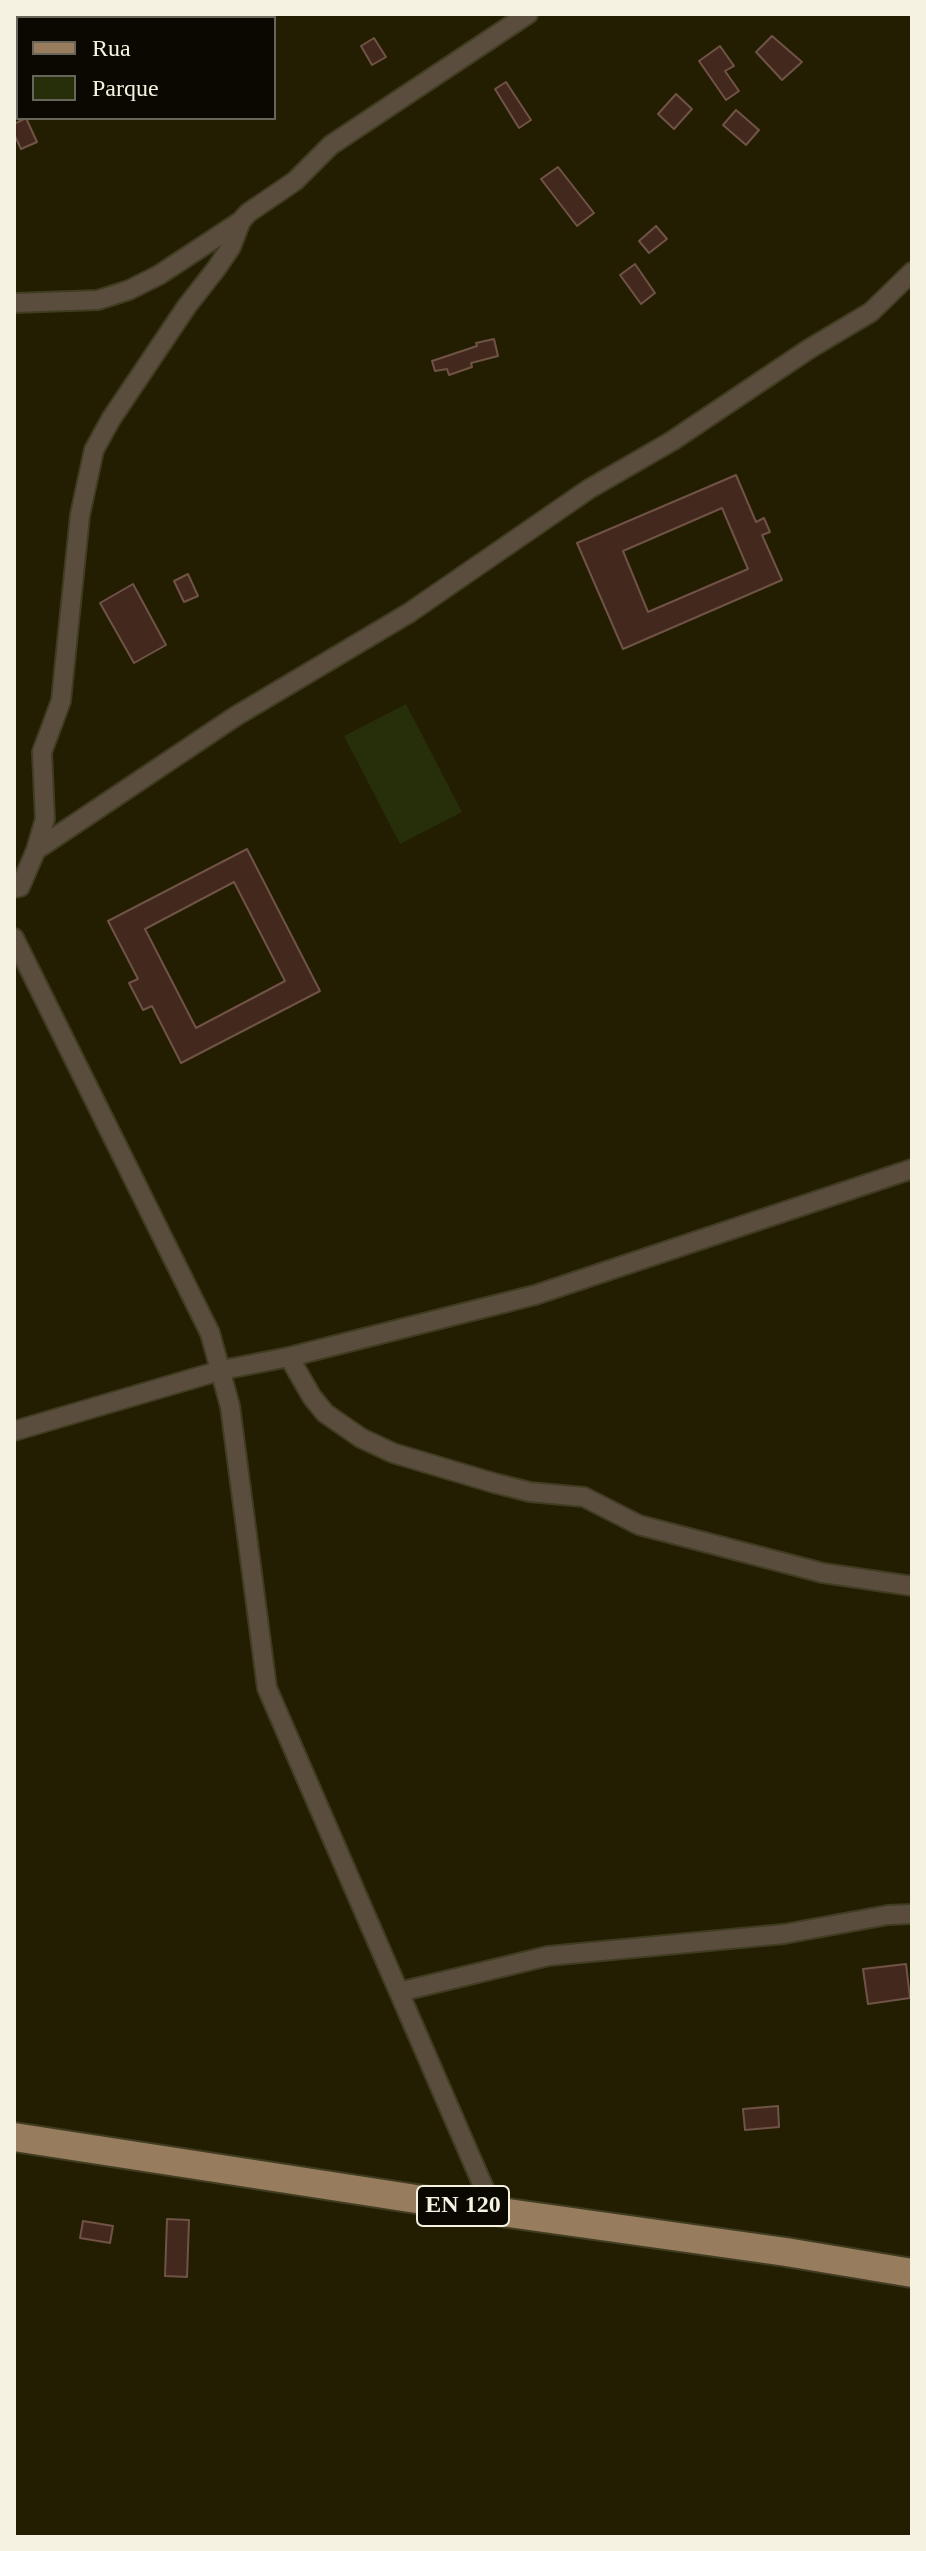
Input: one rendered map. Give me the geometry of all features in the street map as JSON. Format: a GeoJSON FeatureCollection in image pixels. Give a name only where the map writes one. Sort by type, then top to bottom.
{"type":"FeatureCollection","features":[{"type":"Feature","properties":{"kind":"main road","name":"EN 120"},"geometry":{"type":"LineString","coordinates":[[14,2137],[912,2273]]}},
{"type":"Feature","properties":{"kind":"street"},"geometry":{"type":"LineString","coordinates":[[14,303],[98,300],[129,290],[159,275],[295,181],[331,145],[528,14]]}},
{"type":"Feature","properties":{"kind":"street"},"geometry":{"type":"LineString","coordinates":[[14,888],[20,887],[27,857],[45,819],[42,752],[61,701],[80,515],[94,450],[137,377],[231,247],[241,221]]}},
{"type":"Feature","properties":{"kind":"street"},"geometry":{"type":"LineString","coordinates":[[27,857],[236,716],[409,613],[589,489],[672,441],[809,349],[871,312],[912,272]]}},
{"type":"Feature","properties":{"kind":"street"},"geometry":{"type":"LineString","coordinates":[[14,938],[210,1333],[230,1406],[267,1688],[494,2211]]}},
{"type":"Feature","properties":{"kind":"street"},"geometry":{"type":"LineString","coordinates":[[14,1431],[222,1370],[289,1357],[535,1295],[912,1169]]}},
{"type":"Feature","properties":{"kind":"street"},"geometry":{"type":"LineString","coordinates":[[289,1357],[325,1413],[361,1438],[393,1453],[530,1492],[584,1497],[639,1525],[823,1573],[912,1586]]}},
{"type":"Feature","properties":{"kind":"street"},"geometry":{"type":"LineString","coordinates":[[399,1992],[548,1956],[784,1934],[888,1915],[912,1914]]}},
{"type":"Feature","properties":{"kind":"green space"},"geometry":{"type":"Polygon","coordinates":[[[406,704],[462,812],[400,844],[344,736],[406,704]]]}},
{"type":"Feature","properties":{"kind":"building"},"geometry":{"type":"Polygon","coordinates":[[[772,36],[802,62],[782,80],[756,52],[772,36]]]}},
{"type":"Feature","properties":{"kind":"building"},"geometry":{"type":"Polygon","coordinates":[[[374,38],[386,57],[372,65],[361,46],[374,38]]]}},
{"type":"Feature","properties":{"kind":"building"},"geometry":{"type":"Polygon","coordinates":[[[720,46],[734,66],[725,71],[739,91],[726,100],[699,61],[720,46]]]}},
{"type":"Feature","properties":{"kind":"building"},"geometry":{"type":"Polygon","coordinates":[[[506,82],[531,120],[519,128],[495,89],[506,82]]]}},
{"type":"Feature","properties":{"kind":"building"},"geometry":{"type":"Polygon","coordinates":[[[676,94],[692,109],[674,129],[658,114],[676,94]]]}},
{"type":"Feature","properties":{"kind":"building"},"geometry":{"type":"Polygon","coordinates":[[[736,110],[759,130],[746,145],[723,125],[736,110]]]}},
{"type":"Feature","properties":{"kind":"building"},"geometry":{"type":"Polygon","coordinates":[[[27,120],[37,142],[21,149],[14,134],[14,124],[27,120]]]}},
{"type":"Feature","properties":{"kind":"building"},"geometry":{"type":"Polygon","coordinates":[[[558,167],[594,213],[577,226],[541,179],[558,167]]]}},
{"type":"Feature","properties":{"kind":"building"},"geometry":{"type":"Polygon","coordinates":[[[656,226],[667,239],[649,253],[639,241],[656,226]]]}},
{"type":"Feature","properties":{"kind":"building"},"geometry":{"type":"Polygon","coordinates":[[[635,264],[655,293],[641,304],[620,275],[635,264]]]}},
{"type":"Feature","properties":{"kind":"building"},"geometry":{"type":"Polygon","coordinates":[[[494,339],[498,356],[471,363],[472,367],[449,375],[447,369],[435,371],[432,361],[494,339]]]}},
{"type":"Feature","properties":{"kind":"building"},"geometry":{"type":"Polygon","coordinates":[[[736,475],[756,522],[764,518],[770,532],[762,535],[782,580],[623,649],[577,543],[736,475]],[[722,508],[623,551],[648,612],[748,569],[722,508]]]}},
{"type":"Feature","properties":{"kind":"building"},"geometry":{"type":"Polygon","coordinates":[[[188,574],[198,596],[184,602],[174,581],[188,574]]]}},
{"type":"Feature","properties":{"kind":"building"},"geometry":{"type":"Polygon","coordinates":[[[133,584],[166,645],[134,663],[100,603],[133,584]]]}},
{"type":"Feature","properties":{"kind":"building"},"geometry":{"type":"Polygon","coordinates":[[[247,849],[320,991],[181,1063],[152,1006],[143,1010],[129,983],[138,979],[108,921],[247,849]],[[234,882],[145,929],[196,1028],[285,981],[234,882]]]}},
{"type":"Feature","properties":{"kind":"building"},"geometry":{"type":"Polygon","coordinates":[[[906,1964],[910,1998],[868,2004],[863,1969],[906,1964]]]}},
{"type":"Feature","properties":{"kind":"building"},"geometry":{"type":"Polygon","coordinates":[[[778,2106],[779,2127],[745,2130],[743,2109],[778,2106]]]}},
{"type":"Feature","properties":{"kind":"building"},"geometry":{"type":"Polygon","coordinates":[[[167,2219],[189,2220],[187,2277],[165,2276],[167,2219]]]}},
{"type":"Feature","properties":{"kind":"building"},"geometry":{"type":"Polygon","coordinates":[[[83,2221],[113,2226],[110,2243],[80,2238],[83,2221]]]}}]}
